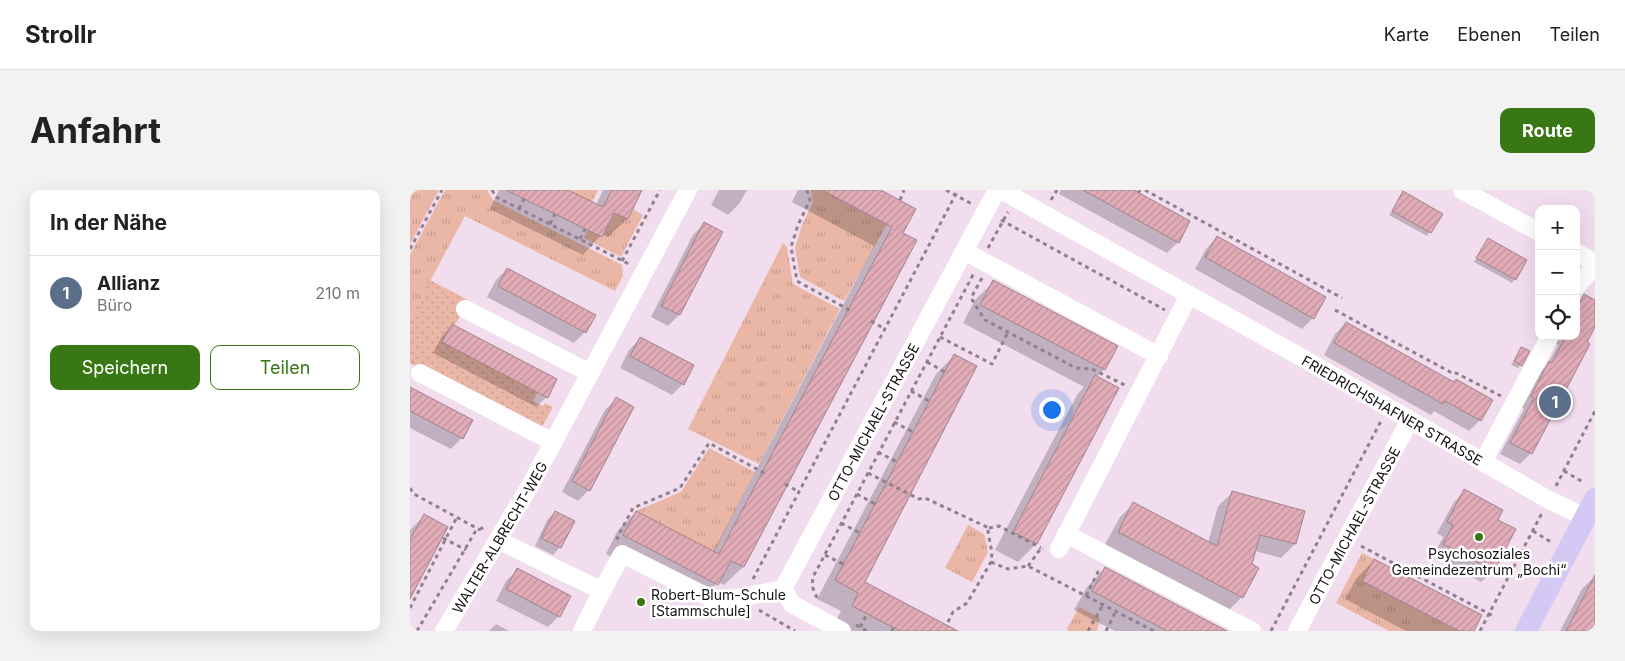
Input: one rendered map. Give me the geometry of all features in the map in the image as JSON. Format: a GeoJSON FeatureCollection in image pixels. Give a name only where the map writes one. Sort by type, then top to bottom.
{"type":"FeatureCollection","features":[{"type":"Feature","properties":{"kind":"main road"},"geometry":{"type":"LineString","coordinates":[[1526,631],[1590,505]]}},
{"type":"Feature","properties":{"kind":"street","name":"WALTER-ALBRECHT-WEG"},"geometry":{"type":"LineString","coordinates":[[444,631],[553,442],[688,190]]}},
{"type":"Feature","properties":{"kind":"street","name":"OTTO-MICHAEL-STRASSE"},"geometry":{"type":"LineString","coordinates":[[783,589],[997,190]]}},
{"type":"Feature","properties":{"kind":"street"},"geometry":{"type":"LineString","coordinates":[[1462,190],[1535,230]]}},
{"type":"Feature","properties":{"kind":"street","name":"FRIEDRICHSHAFNER STRASSE"},"geometry":{"type":"LineString","coordinates":[[1008,194],[1549,500],[1590,505]]}},
{"type":"Feature","properties":{"kind":"street"},"geometry":{"type":"LineString","coordinates":[[964,251],[1159,356]]}},
{"type":"Feature","properties":{"kind":"street"},"geometry":{"type":"LineString","coordinates":[[1580,255],[1595,264],[1580,282]]}},
{"type":"Feature","properties":{"kind":"street"},"geometry":{"type":"LineString","coordinates":[[1189,295],[1140,393],[1055,543],[1107,555],[1252,631]]}},
{"type":"Feature","properties":{"kind":"street"},"geometry":{"type":"LineString","coordinates":[[465,309],[590,374]]}},
{"type":"Feature","properties":{"kind":"street"},"geometry":{"type":"LineString","coordinates":[[1483,462],[1548,340]]}},
{"type":"Feature","properties":{"kind":"street"},"geometry":{"type":"LineString","coordinates":[[420,373],[553,442]]}},
{"type":"Feature","properties":{"kind":"street","name":"OTTO-MICHAEL-STRASSE"},"geometry":{"type":"LineString","coordinates":[[1297,631],[1410,420]]}},
{"type":"Feature","properties":{"kind":"street"},"geometry":{"type":"LineString","coordinates":[[498,540],[602,591]]}},
{"type":"Feature","properties":{"kind":"street"},"geometry":{"type":"LineString","coordinates":[[582,631],[622,554],[718,602],[783,589],[792,604],[848,627]]}},
{"type":"Feature","properties":{"kind":"path"},"geometry":{"type":"LineString","coordinates":[[410,249],[442,190]]}},
{"type":"Feature","properties":{"kind":"path"},"geometry":{"type":"LineString","coordinates":[[492,190],[496,197],[632,265]]}},
{"type":"Feature","properties":{"kind":"path"},"geometry":{"type":"LineString","coordinates":[[622,260],[660,190]]}},
{"type":"Feature","properties":{"kind":"path"},"geometry":{"type":"LineString","coordinates":[[807,190],[810,200],[798,225],[791,247],[797,280],[851,311]]}},
{"type":"Feature","properties":{"kind":"path"},"geometry":{"type":"LineString","coordinates":[[900,200],[904,190]]}},
{"type":"Feature","properties":{"kind":"path"},"geometry":{"type":"LineString","coordinates":[[946,190],[1178,318]]}},
{"type":"Feature","properties":{"kind":"path"},"geometry":{"type":"LineString","coordinates":[[795,631],[749,604],[744,597],[958,190]]}},
{"type":"Feature","properties":{"kind":"path"},"geometry":{"type":"LineString","coordinates":[[1145,190],[1342,298]]}},
{"type":"Feature","properties":{"kind":"path"},"geometry":{"type":"LineString","coordinates":[[1008,194],[1003,221],[971,298],[985,320],[1076,368],[1092,369],[1140,393]]}},
{"type":"Feature","properties":{"kind":"path"},"geometry":{"type":"LineString","coordinates":[[520,209],[524,199]]}},
{"type":"Feature","properties":{"kind":"path"},"geometry":{"type":"LineString","coordinates":[[1172,211],[1174,206]]}},
{"type":"Feature","properties":{"kind":"path"},"geometry":{"type":"LineString","coordinates":[[550,224],[555,214]]}},
{"type":"Feature","properties":{"kind":"path"},"geometry":{"type":"LineString","coordinates":[[580,239],[585,229]]}},
{"type":"Feature","properties":{"kind":"path"},"geometry":{"type":"LineString","coordinates":[[1236,247],[1239,242]]}},
{"type":"Feature","properties":{"kind":"path"},"geometry":{"type":"LineString","coordinates":[[1271,267],[1274,261]]}},
{"type":"Feature","properties":{"kind":"path"},"geometry":{"type":"LineString","coordinates":[[819,601],[815,596],[812,586],[813,577],[926,362],[985,262]]}},
{"type":"Feature","properties":{"kind":"path"},"geometry":{"type":"LineString","coordinates":[[1307,287],[1310,281]]}},
{"type":"Feature","properties":{"kind":"path"},"geometry":{"type":"LineString","coordinates":[[1335,310],[1436,365],[1454,374],[1456,373],[1514,404]]}},
{"type":"Feature","properties":{"kind":"path"},"geometry":{"type":"LineString","coordinates":[[871,321],[885,329]]}},
{"type":"Feature","properties":{"kind":"path"},"geometry":{"type":"LineString","coordinates":[[1364,332],[1366,327]]}},
{"type":"Feature","properties":{"kind":"path"},"geometry":{"type":"LineString","coordinates":[[923,328],[992,364],[1008,332]]}},
{"type":"Feature","properties":{"kind":"path"},"geometry":{"type":"LineString","coordinates":[[1400,352],[1403,347]]}},
{"type":"Feature","properties":{"kind":"path"},"geometry":{"type":"LineString","coordinates":[[926,362],[945,372]]}},
{"type":"Feature","properties":{"kind":"path"},"geometry":{"type":"LineString","coordinates":[[1433,371],[1436,365]]}},
{"type":"Feature","properties":{"kind":"path"},"geometry":{"type":"LineString","coordinates":[[1474,389],[1477,384]]}},
{"type":"Feature","properties":{"kind":"path"},"geometry":{"type":"LineString","coordinates":[[911,391],[929,401]]}},
{"type":"Feature","properties":{"kind":"path"},"geometry":{"type":"LineString","coordinates":[[1271,631],[1388,408]]}},
{"type":"Feature","properties":{"kind":"path"},"geometry":{"type":"LineString","coordinates":[[1554,489],[1595,411]]}},
{"type":"Feature","properties":{"kind":"path"},"geometry":{"type":"LineString","coordinates":[[894,422],[913,432]]}},
{"type":"Feature","properties":{"kind":"path"},"geometry":{"type":"LineString","coordinates":[[632,559],[638,549],[617,538],[633,508],[680,488],[709,443],[764,473]]}},
{"type":"Feature","properties":{"kind":"path"},"geometry":{"type":"LineString","coordinates":[[878,452],[897,462]]}},
{"type":"Feature","properties":{"kind":"path"},"geometry":{"type":"LineString","coordinates":[[1564,471],[1590,505]]}},
{"type":"Feature","properties":{"kind":"path"},"geometry":{"type":"LineString","coordinates":[[868,473],[919,499],[925,498],[989,528],[999,526],[1055,543]]}},
{"type":"Feature","properties":{"kind":"path"},"geometry":{"type":"LineString","coordinates":[[785,484],[799,492]]}},
{"type":"Feature","properties":{"kind":"path"},"geometry":{"type":"LineString","coordinates":[[410,488],[414,494],[480,530]]}},
{"type":"Feature","properties":{"kind":"path"},"geometry":{"type":"LineString","coordinates":[[857,494],[875,504]]}},
{"type":"Feature","properties":{"kind":"path"},"geometry":{"type":"LineString","coordinates":[[1480,631],[1544,508]]}},
{"type":"Feature","properties":{"kind":"path"},"geometry":{"type":"LineString","coordinates":[[410,608],[416,591],[457,517]]}},
{"type":"Feature","properties":{"kind":"path"},"geometry":{"type":"LineString","coordinates":[[841,523],[860,533]]}},
{"type":"Feature","properties":{"kind":"path"},"geometry":{"type":"LineString","coordinates":[[946,626],[954,612],[967,603],[991,562],[989,528]]}},
{"type":"Feature","properties":{"kind":"path"},"geometry":{"type":"LineString","coordinates":[[1532,531],[1551,542]]}},
{"type":"Feature","properties":{"kind":"path"},"geometry":{"type":"LineString","coordinates":[[444,538],[466,550]]}},
{"type":"Feature","properties":{"kind":"path"},"geometry":{"type":"LineString","coordinates":[[1347,538],[1495,617]]}},
{"type":"Feature","properties":{"kind":"path"},"geometry":{"type":"LineString","coordinates":[[825,555],[843,564]]}},
{"type":"Feature","properties":{"kind":"path"},"geometry":{"type":"LineString","coordinates":[[1086,596],[1107,555]]}},
{"type":"Feature","properties":{"kind":"path"},"geometry":{"type":"LineString","coordinates":[[991,562],[1008,569],[1028,566],[1154,631]]}},
{"type":"Feature","properties":{"kind":"path"},"geometry":{"type":"LineString","coordinates":[[1088,631],[1103,604]]}},
{"type":"Feature","properties":{"kind":"path"},"geometry":{"type":"LineString","coordinates":[[1106,631],[1116,611]]}},
{"type":"Feature","properties":{"kind":"path"},"geometry":{"type":"LineString","coordinates":[[860,627],[867,614]]}},
{"type":"Feature","properties":{"kind":"path"},"geometry":{"type":"LineString","coordinates":[[848,627],[860,627],[867,631]]}},
{"type":"Feature","properties":{"kind":"green space"},"geometry":{"type":"Polygon","coordinates":[[[410,190],[439,190],[410,244],[410,190]]]}},
{"type":"Feature","properties":{"kind":"green space"},"geometry":{"type":"Polygon","coordinates":[[[445,190],[487,190],[493,200],[622,265],[623,276],[615,291],[465,216],[410,319],[410,255],[445,190]]]}},
{"type":"Feature","properties":{"kind":"green space"},"geometry":{"type":"Polygon","coordinates":[[[568,190],[598,190],[592,202],[568,190]]]}},
{"type":"Feature","properties":{"kind":"green space"},"geometry":{"type":"Polygon","coordinates":[[[811,190],[822,190],[887,224],[844,301],[800,277],[795,248],[802,225],[813,202],[811,190]]]}},
{"type":"Feature","properties":{"kind":"green space"},"geometry":{"type":"Polygon","coordinates":[[[633,209],[643,215],[621,257],[584,238],[588,230],[602,237],[614,213],[628,219],[633,209]]]}},
{"type":"Feature","properties":{"kind":"green space"},"geometry":{"type":"Polygon","coordinates":[[[783,243],[787,247],[793,284],[840,309],[759,464],[688,429],[783,243]]]}},
{"type":"Feature","properties":{"kind":"green space"},"geometry":{"type":"Polygon","coordinates":[[[430,280],[468,300],[455,325],[452,324],[538,392],[533,401],[543,406],[545,403],[553,407],[540,431],[410,363],[410,319],[430,280]]]}},
{"type":"Feature","properties":{"kind":"green space"},"geometry":{"type":"Polygon","coordinates":[[[709,448],[755,472],[714,552],[636,511],[681,492],[709,448]]]}},
{"type":"Feature","properties":{"kind":"green space"},"geometry":{"type":"Polygon","coordinates":[[[968,525],[984,534],[988,552],[972,582],[945,568],[968,525]]]}},
{"type":"Feature","properties":{"kind":"green space"},"geometry":{"type":"Polygon","coordinates":[[[1362,553],[1374,559],[1363,580],[1459,631],[1389,631],[1336,603],[1362,553]]]}},
{"type":"Feature","properties":{"kind":"green space"},"geometry":{"type":"Polygon","coordinates":[[[1079,607],[1100,618],[1097,631],[1068,631],[1067,629],[1079,607]]]}},
{"type":"Feature","properties":{"kind":"building"},"geometry":{"type":"Polygon","coordinates":[[[506,190],[568,190],[603,207],[612,190],[642,190],[628,219],[614,213],[602,237],[506,190]]]}},
{"type":"Feature","properties":{"kind":"building"},"geometry":{"type":"Polygon","coordinates":[[[822,190],[881,190],[916,209],[903,233],[917,240],[744,567],[731,561],[718,585],[623,535],[636,511],[719,554],[892,227],[822,190]]]}},
{"type":"Feature","properties":{"kind":"building"},"geometry":{"type":"Polygon","coordinates":[[[1083,190],[1134,190],[1190,221],[1179,243],[1083,190]]]}},
{"type":"Feature","properties":{"kind":"building"},"geometry":{"type":"Polygon","coordinates":[[[1403,191],[1443,214],[1431,233],[1392,211],[1403,191]]]}},
{"type":"Feature","properties":{"kind":"building"},"geometry":{"type":"Polygon","coordinates":[[[704,222],[723,232],[680,315],[661,306],[704,222]]]}},
{"type":"Feature","properties":{"kind":"building"},"geometry":{"type":"Polygon","coordinates":[[[1217,236],[1326,297],[1314,319],[1205,257],[1217,236]]]}},
{"type":"Feature","properties":{"kind":"building"},"geometry":{"type":"Polygon","coordinates":[[[1488,238],[1527,260],[1516,280],[1476,258],[1488,238]]]}},
{"type":"Feature","properties":{"kind":"building"},"geometry":{"type":"Polygon","coordinates":[[[507,268],[596,315],[586,333],[498,286],[507,268]]]}},
{"type":"Feature","properties":{"kind":"building"},"geometry":{"type":"Polygon","coordinates":[[[993,280],[1118,346],[1105,370],[980,305],[993,280]]]}},
{"type":"Feature","properties":{"kind":"building"},"geometry":{"type":"Polygon","coordinates":[[[1584,294],[1595,300],[1595,327],[1587,342],[1590,344],[1532,454],[1510,443],[1534,398],[1531,396],[1549,361],[1552,363],[1564,340],[1580,340],[1580,302],[1584,294]]]}},
{"type":"Feature","properties":{"kind":"building"},"geometry":{"type":"Polygon","coordinates":[[[1346,322],[1454,382],[1456,379],[1493,400],[1481,421],[1445,401],[1443,404],[1334,343],[1346,322]]]}},
{"type":"Feature","properties":{"kind":"building"},"geometry":{"type":"Polygon","coordinates":[[[452,324],[557,379],[548,398],[442,342],[452,324]]]}},
{"type":"Feature","properties":{"kind":"building"},"geometry":{"type":"Polygon","coordinates":[[[640,337],[694,365],[684,385],[630,356],[640,337]]]}},
{"type":"Feature","properties":{"kind":"building"},"geometry":{"type":"Polygon","coordinates":[[[1521,347],[1530,351],[1522,366],[1514,361],[1521,347]]]}},
{"type":"Feature","properties":{"kind":"building"},"geometry":{"type":"Polygon","coordinates":[[[954,354],[977,366],[865,582],[958,631],[900,631],[852,606],[858,593],[835,580],[954,354]]]}},
{"type":"Feature","properties":{"kind":"building"},"geometry":{"type":"Polygon","coordinates":[[[1095,375],[1119,388],[1037,544],[1013,532],[1095,375]]]}},
{"type":"Feature","properties":{"kind":"building"},"geometry":{"type":"Polygon","coordinates":[[[410,387],[473,420],[463,439],[410,411],[410,387]]]}},
{"type":"Feature","properties":{"kind":"building"},"geometry":{"type":"Polygon","coordinates":[[[616,397],[634,407],[590,491],[572,481],[616,397]]]}},
{"type":"Feature","properties":{"kind":"building","name":"Psychosoziales Gemeindezentrum „Bochi“"},"geometry":{"type":"Polygon","coordinates":[[[1464,489],[1503,510],[1498,520],[1516,529],[1494,571],[1443,544],[1453,525],[1447,522],[1464,489]]]}},
{"type":"Feature","properties":{"kind":"building"},"geometry":{"type":"Polygon","coordinates":[[[1232,491],[1305,511],[1296,544],[1260,535],[1252,564],[1259,568],[1243,598],[1118,532],[1133,502],[1217,546],[1232,491]]]}},
{"type":"Feature","properties":{"kind":"building"},"geometry":{"type":"Polygon","coordinates":[[[555,511],[575,521],[561,548],[541,538],[555,511]]]}},
{"type":"Feature","properties":{"kind":"building"},"geometry":{"type":"Polygon","coordinates":[[[424,514],[448,527],[410,599],[410,540],[424,514]]]}},
{"type":"Feature","properties":{"kind":"building"},"geometry":{"type":"Polygon","coordinates":[[[1374,559],[1482,615],[1474,631],[1459,631],[1362,581],[1374,559]]]}},
{"type":"Feature","properties":{"kind":"building"},"geometry":{"type":"Polygon","coordinates":[[[1105,567],[1227,631],[1167,631],[1092,591],[1105,567]]]}},
{"type":"Feature","properties":{"kind":"building"},"geometry":{"type":"Polygon","coordinates":[[[517,568],[571,596],[560,617],[506,589],[517,568]]]}},
{"type":"Feature","properties":{"kind":"building"},"geometry":{"type":"Polygon","coordinates":[[[1595,575],[1595,631],[1566,631],[1575,614],[1595,575]]]}},
{"type":"Feature","properties":{"kind":"place","name":"Allianz"},"geometry":{"type":"Point","coordinates":[1555,402]}},
{"type":"Feature","properties":{"kind":"place","name":"Psychosoziales Gemeindezentrum „Bochi“"},"geometry":{"type":"Point","coordinates":[1479,537]}},
{"type":"Feature","properties":{"kind":"place","name":"Robert-Blum-Schule [Stammschule]"},"geometry":{"type":"Point","coordinates":[641,602]}}]}
